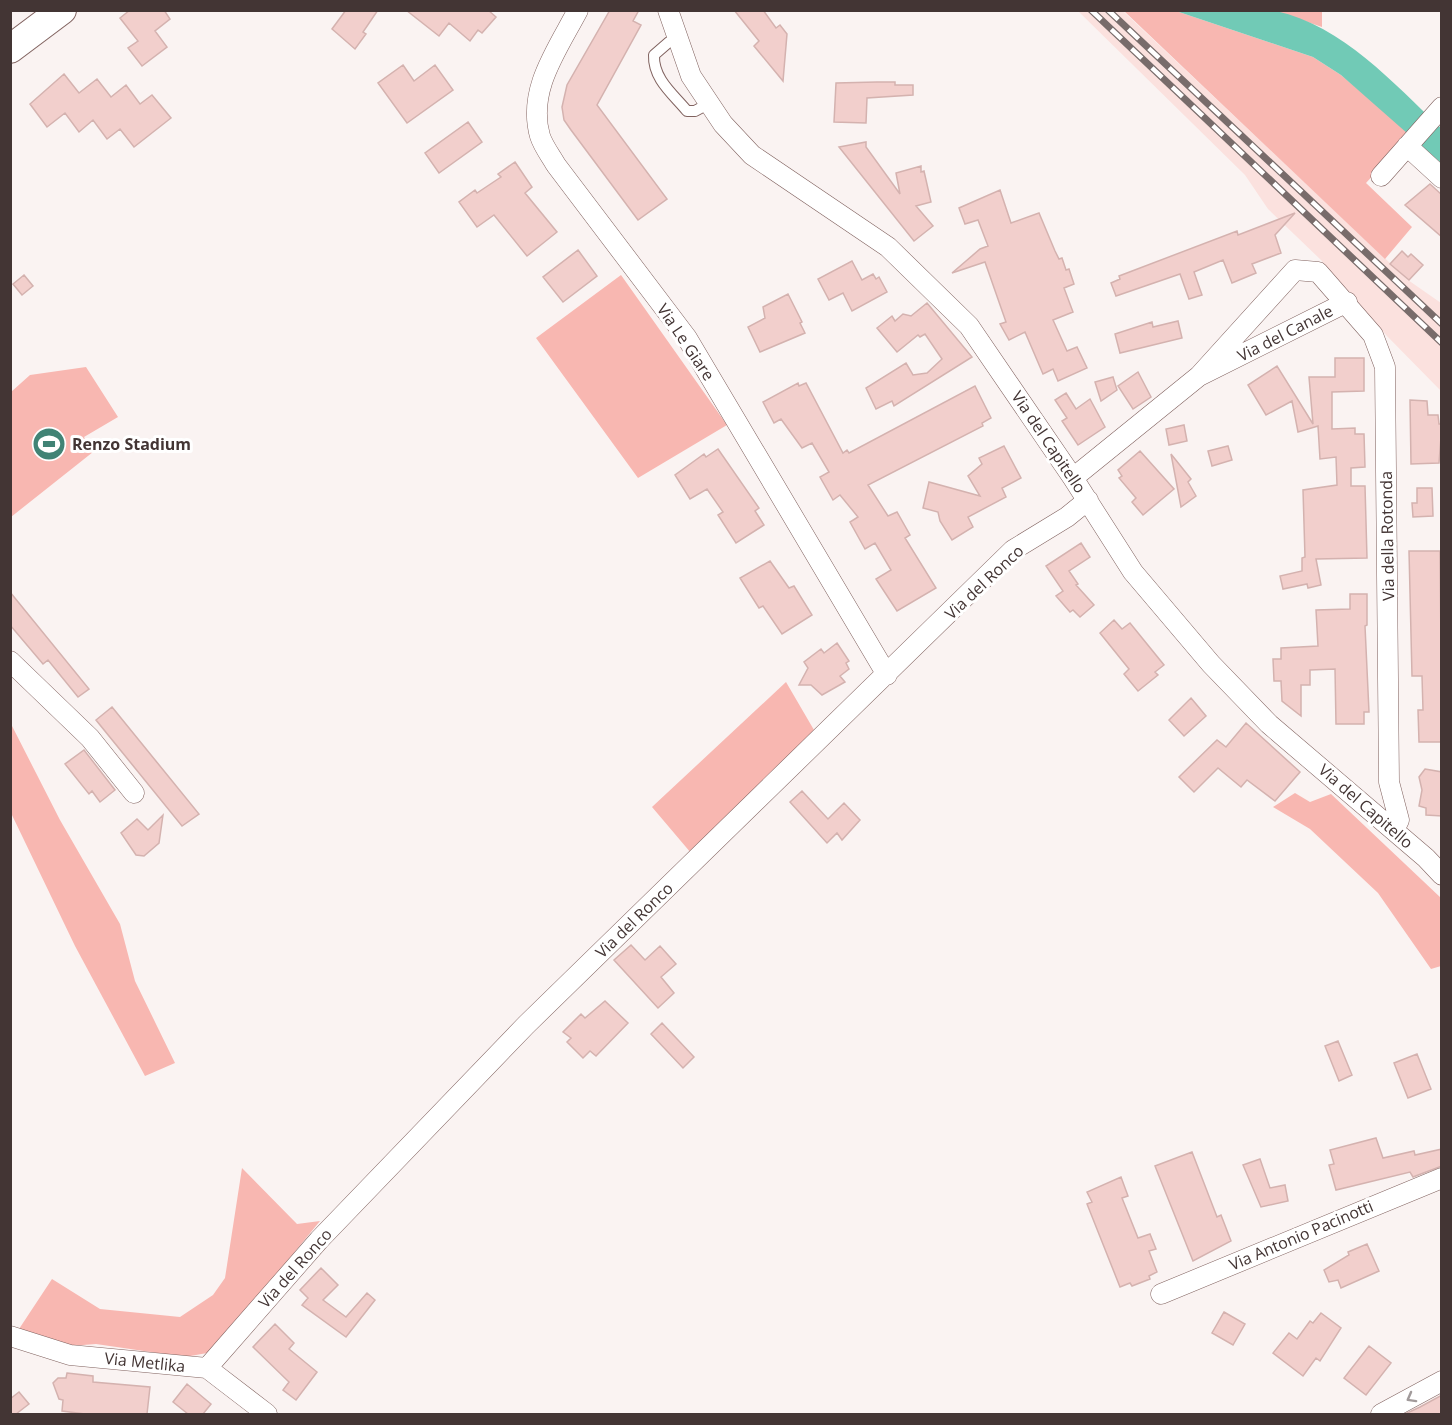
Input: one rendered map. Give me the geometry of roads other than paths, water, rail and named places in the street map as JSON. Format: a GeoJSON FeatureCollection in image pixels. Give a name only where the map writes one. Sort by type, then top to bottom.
{"type":"FeatureCollection","features":[{"type":"Feature","properties":{"kind":"street"},"geometry":{"type":"LineString","coordinates":[[10,49],[62,10]]}},
{"type":"Feature","properties":{"kind":"street","name":"Via Le Giare"},"geometry":{"type":"LineString","coordinates":[[578,10],[541,82],[535,106],[540,138],[556,165],[687,338],[887,675]]}},
{"type":"Feature","properties":{"kind":"street","name":"Via del Capitello"},"geometry":{"type":"LineString","coordinates":[[668,10],[676,39],[691,76],[708,104],[752,155],[888,247],[945,300],[969,326],[1088,500],[1133,572],[1211,664],[1269,724],[1434,862],[1442,875]]}},
{"type":"Feature","properties":{"kind":"street"},"geometry":{"type":"LineString","coordinates":[[1381,176],[1436,113]]}},
{"type":"Feature","properties":{"kind":"street"},"geometry":{"type":"LineString","coordinates":[[1411,142],[1442,178]]}},
{"type":"Feature","properties":{"kind":"street","name":"Via del Canale"},"geometry":{"type":"LineString","coordinates":[[1073,478],[1199,376],[1295,270],[1318,272],[1347,302],[1199,376]]}},
{"type":"Feature","properties":{"kind":"street","name":"Via della Rotonda"},"geometry":{"type":"LineString","coordinates":[[1347,302],[1373,335],[1385,367],[1389,782],[1399,820],[1394,830]]}},
{"type":"Feature","properties":{"kind":"street","name":"Via del Ronco"},"geometry":{"type":"LineString","coordinates":[[207,1368],[319,1240],[526,1025],[1013,550],[1067,517],[1088,500]]}},
{"type":"Feature","properties":{"kind":"street"},"geometry":{"type":"LineString","coordinates":[[10,661],[90,738],[135,793]]}},
{"type":"Feature","properties":{"kind":"street"},"geometry":{"type":"LineString","coordinates":[[1365,805],[1389,782]]}},
{"type":"Feature","properties":{"kind":"street","name":"Via Antonio Pacinotti"},"geometry":{"type":"LineString","coordinates":[[1161,1294],[1442,1178]]}},
{"type":"Feature","properties":{"kind":"street","name":"Via Metlika"},"geometry":{"type":"LineString","coordinates":[[10,1336],[70,1355],[207,1368],[267,1414]]}},
{"type":"Feature","properties":{"kind":"street"},"geometry":{"type":"LineString","coordinates":[[1381,1414],[1442,1381]]}},
{"type":"Feature","properties":{"kind":"lane"},"geometry":{"type":"LineString","coordinates":[[676,39],[654,55],[653,66],[660,80],[687,111],[695,111],[708,104]]}},
{"type":"Feature","properties":{"kind":"railway"},"geometry":{"type":"LineString","coordinates":[[1091,10],[1442,343]]}},
{"type":"Feature","properties":{"kind":"railway"},"geometry":{"type":"LineString","coordinates":[[1108,10],[1442,324]]}},
{"type":"Feature","properties":{"kind":"place","name":"Renzo Stadium"},"geometry":{"type":"Point","coordinates":[49,444]}}]}
